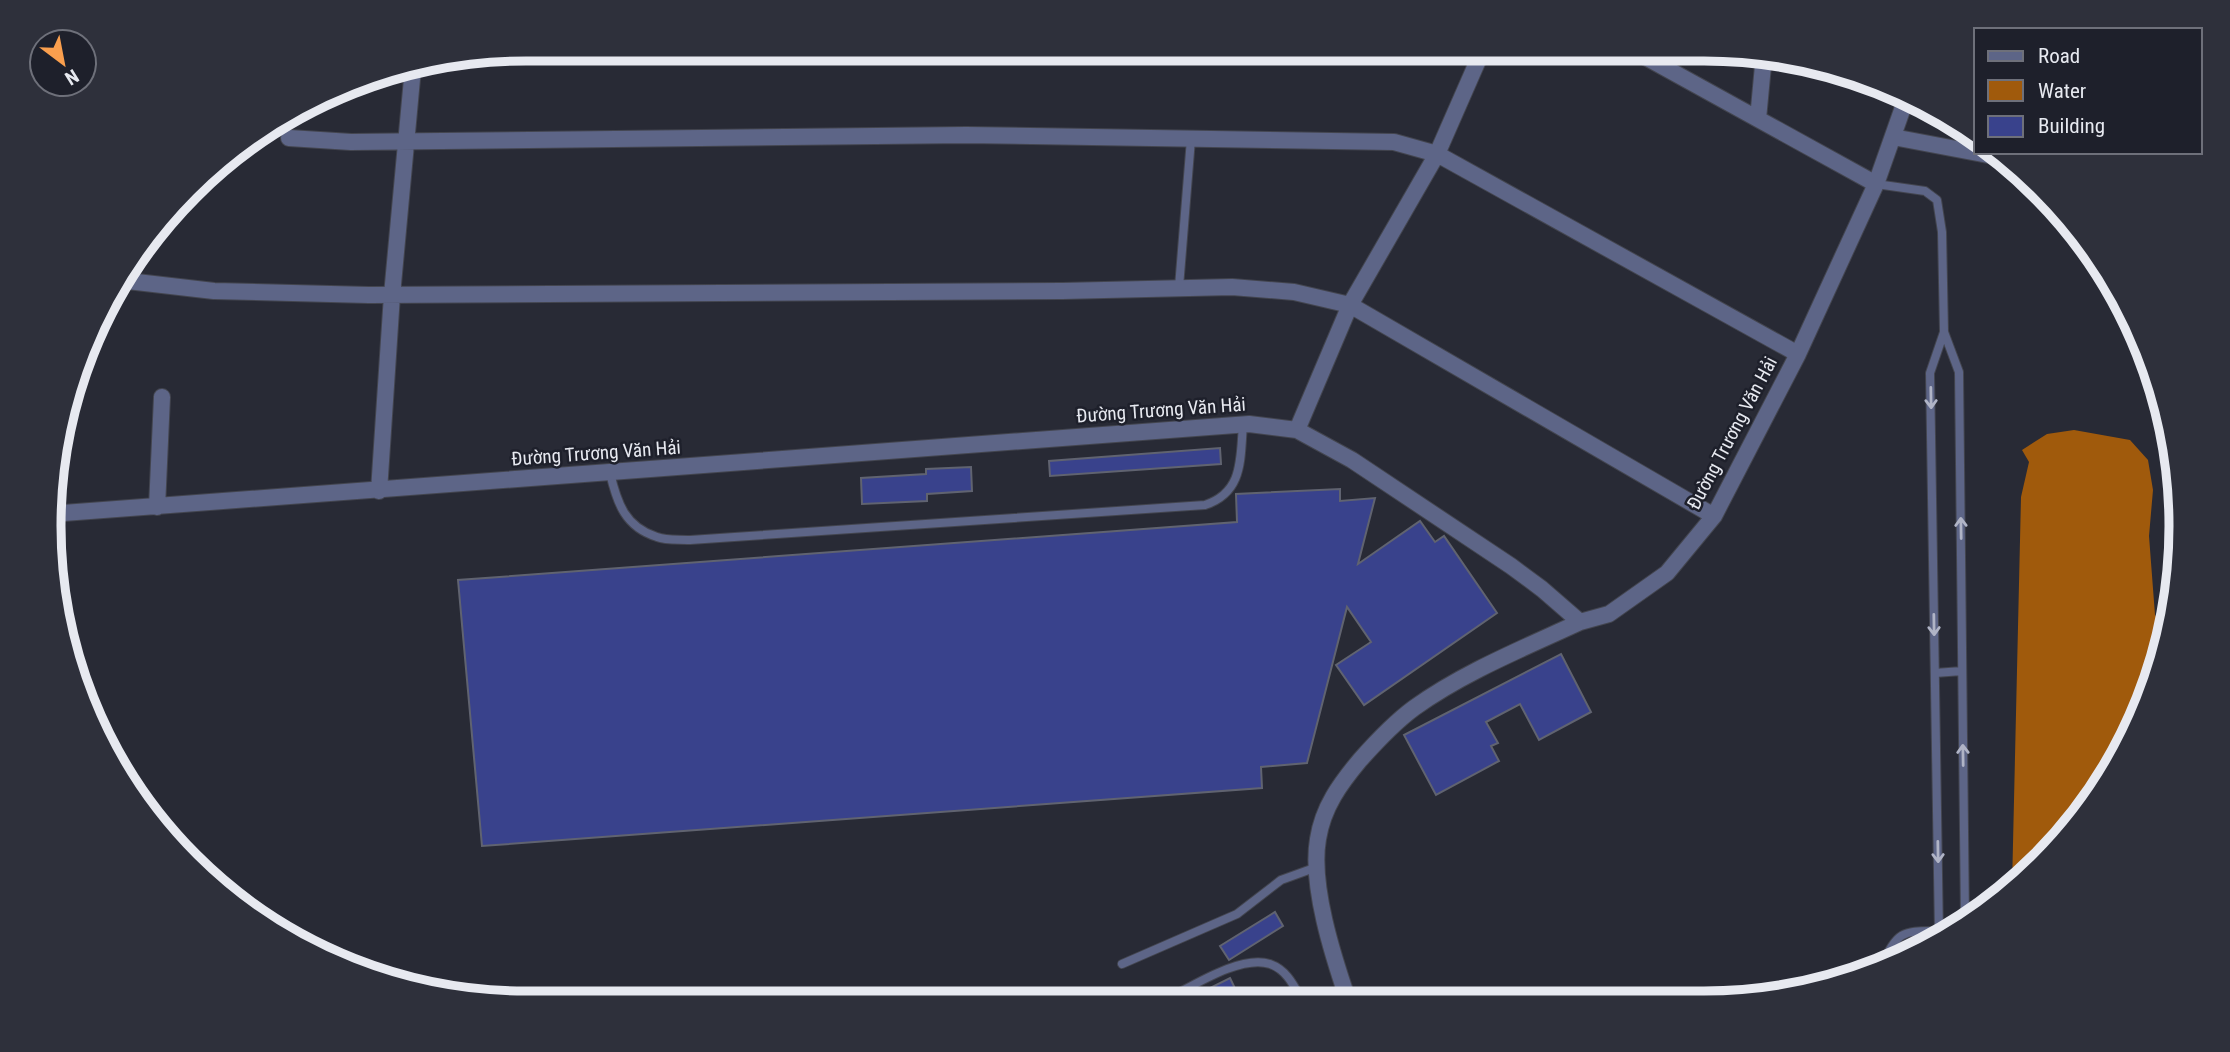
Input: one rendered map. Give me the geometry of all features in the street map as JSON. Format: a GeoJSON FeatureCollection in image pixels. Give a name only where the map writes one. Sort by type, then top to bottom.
{"type":"FeatureCollection","features":[{"type":"Feature","properties":{"kind":"street"},"geometry":{"type":"LineString","coordinates":[[1297,430],[1350,305],[1437,154],[1478,61]]}},
{"type":"Feature","properties":{"kind":"street"},"geometry":{"type":"LineString","coordinates":[[1653,61],[1876,184]]}},
{"type":"Feature","properties":{"kind":"street"},"geometry":{"type":"LineString","coordinates":[[1758,119],[1762,65]]}},
{"type":"Feature","properties":{"kind":"street"},"geometry":{"type":"LineString","coordinates":[[379,491],[392,295],[412,76]]}},
{"type":"Feature","properties":{"kind":"street","name":"Đường Trương Văn Hải"},"geometry":{"type":"LineString","coordinates":[[61,513],[1243,425],[1297,430],[1352,460],[1542,589],[1580,622],[1609,614],[1667,573],[1714,516],[1798,354],[1876,184],[1904,106]]}},
{"type":"Feature","properties":{"kind":"street"},"geometry":{"type":"LineString","coordinates":[[289,138],[351,142],[966,135],[1376,141],[1410,145],[1437,154],[1798,354]]}},
{"type":"Feature","properties":{"kind":"street"},"geometry":{"type":"LineString","coordinates":[[1893,137],[1974,152]]}},
{"type":"Feature","properties":{"kind":"street"},"geometry":{"type":"LineString","coordinates":[[132,281],[214,291],[392,295],[1062,291],[1179,287],[1273,289],[1350,305],[1714,516]]}},
{"type":"Feature","properties":{"kind":"street"},"geometry":{"type":"LineString","coordinates":[[157,506],[162,397]]}},
{"type":"Feature","properties":{"kind":"street"},"geometry":{"type":"LineString","coordinates":[[1345,991],[1329,945],[1317,867],[1317,839],[1339,784],[1413,709],[1506,656],[1580,622]]}},
{"type":"Feature","properties":{"kind":"lane"},"geometry":{"type":"LineString","coordinates":[[1179,287],[1191,139]]}},
{"type":"Feature","properties":{"kind":"lane"},"geometry":{"type":"LineString","coordinates":[[1876,184],[1925,191],[1937,200],[1942,232],[1944,332],[1959,372],[1965,910]]}},
{"type":"Feature","properties":{"kind":"lane"},"geometry":{"type":"LineString","coordinates":[[1942,924],[1930,373],[1944,332]]}},
{"type":"Feature","properties":{"kind":"lane"},"geometry":{"type":"LineString","coordinates":[[610,473],[617,503],[637,527],[658,538],[690,540],[1205,505],[1221,498],[1234,482],[1240,467],[1243,425]]}},
{"type":"Feature","properties":{"kind":"lane"},"geometry":{"type":"LineString","coordinates":[[1935,673],[1962,671]]}},
{"type":"Feature","properties":{"kind":"lane"},"geometry":{"type":"LineString","coordinates":[[1122,964],[1237,914],[1281,880],[1317,867]]}},
{"type":"Feature","properties":{"kind":"lane"},"geometry":{"type":"LineString","coordinates":[[1887,953],[1899,936],[1909,931],[1929,932]]}},
{"type":"Feature","properties":{"kind":"lane"},"geometry":{"type":"LineString","coordinates":[[1183,991],[1226,969],[1258,962],[1272,965],[1283,972],[1297,991]]}},
{"type":"Feature","properties":{"kind":"water"},"geometry":{"type":"Polygon","coordinates":[[[2074,430],[2130,440],[2148,460],[2153,490],[2149,536],[2155,615],[2159,621],[2133,704],[2106,758],[2073,809],[2033,855],[2012,873],[2021,497],[2029,462],[2022,450],[2047,434],[2074,430]]]}},
{"type":"Feature","properties":{"kind":"building"},"geometry":{"type":"Polygon","coordinates":[[[1220,448],[1221,464],[1050,476],[1049,461],[1220,448]]]}},
{"type":"Feature","properties":{"kind":"building"},"geometry":{"type":"Polygon","coordinates":[[[971,467],[972,491],[927,494],[927,501],[862,504],[861,478],[926,474],[926,469],[971,467]]]}},
{"type":"Feature","properties":{"kind":"building"},"geometry":{"type":"Polygon","coordinates":[[[1340,489],[1340,501],[1375,498],[1358,564],[1420,521],[1435,542],[1444,536],[1497,613],[1364,705],[1336,665],[1371,642],[1347,607],[1307,763],[1261,767],[1262,788],[482,846],[458,580],[1237,522],[1236,494],[1340,489]]]}},
{"type":"Feature","properties":{"kind":"building"},"geometry":{"type":"Polygon","coordinates":[[[1561,654],[1591,712],[1539,740],[1520,704],[1486,722],[1498,743],[1491,746],[1499,761],[1436,795],[1404,735],[1561,654]]]}},
{"type":"Feature","properties":{"kind":"building"},"geometry":{"type":"Polygon","coordinates":[[[1275,912],[1283,926],[1229,960],[1220,946],[1275,912]]]}},
{"type":"Feature","properties":{"kind":"building"},"geometry":{"type":"Polygon","coordinates":[[[1230,978],[1236,991],[1204,991],[1230,978]]]}}]}
